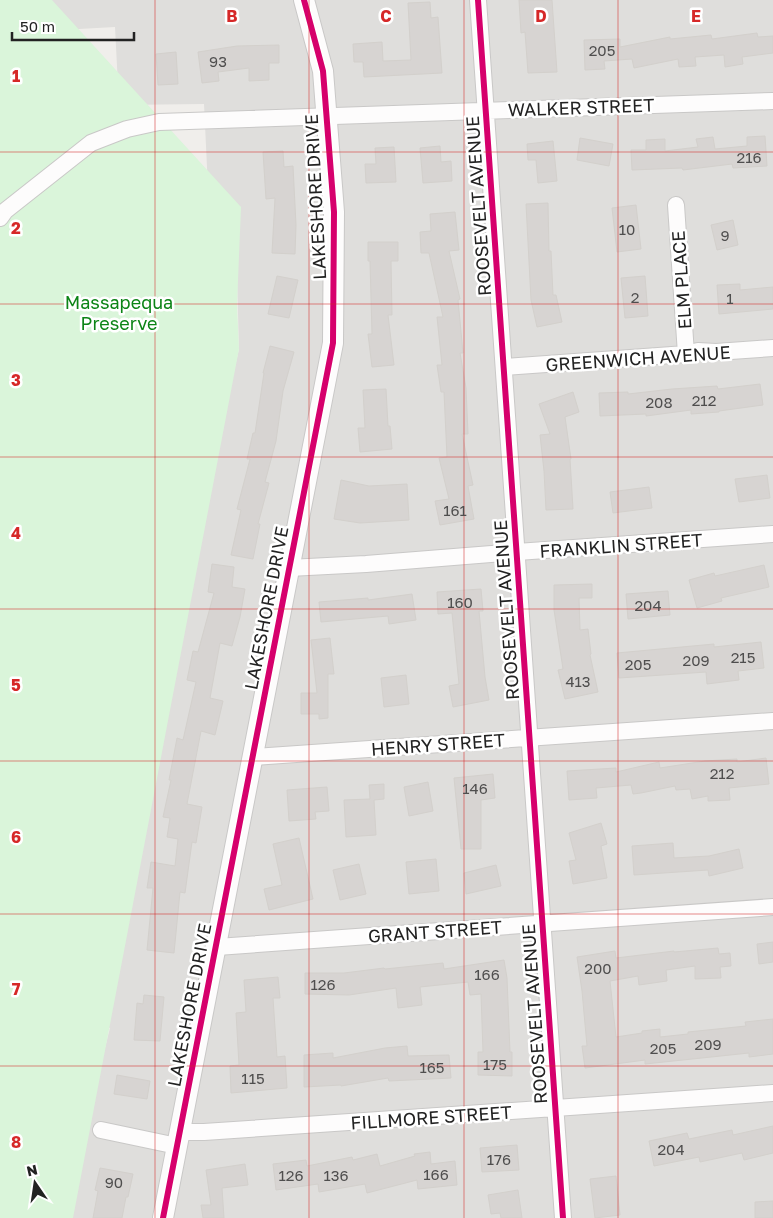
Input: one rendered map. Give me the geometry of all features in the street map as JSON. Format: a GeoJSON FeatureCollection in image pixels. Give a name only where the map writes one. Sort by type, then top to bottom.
{"type":"FeatureCollection","features":[{"type":"Feature","properties":{"kind":"street","name":"LAKESHORE DRIVE"},"geometry":{"type":"LineString","coordinates":[[163,1218],[333,343],[334,212],[323,71],[304,0]]}},
{"type":"Feature","properties":{"kind":"street","name":"ROOSEVELT AVENUE"},"geometry":{"type":"LineString","coordinates":[[478,0],[563,1218]]}},
{"type":"Feature","properties":{"kind":"street","name":"WALKER STREET"},"geometry":{"type":"LineString","coordinates":[[0,218],[5,211],[92,143],[127,129],[159,122],[773,100]]}},
{"type":"Feature","properties":{"kind":"street","name":"ELM PLACE"},"geometry":{"type":"LineString","coordinates":[[676,205],[686,354]]}},
{"type":"Feature","properties":{"kind":"street","name":"GREENWICH AVENUE"},"geometry":{"type":"LineString","coordinates":[[504,367],[686,354],[698,351],[716,352],[773,348]]}},
{"type":"Feature","properties":{"kind":"street","name":"FRANKLIN STREET"},"geometry":{"type":"LineString","coordinates":[[289,568],[773,534]]}},
{"type":"Feature","properties":{"kind":"street","name":"HENRY STREET"},"geometry":{"type":"LineString","coordinates":[[253,757],[773,721]]}},
{"type":"Feature","properties":{"kind":"street","name":"GRANT STREET"},"geometry":{"type":"LineString","coordinates":[[217,947],[773,907]]}},
{"type":"Feature","properties":{"kind":"street","name":"FILLMORE STREET"},"geometry":{"type":"LineString","coordinates":[[101,1130],[178,1139],[204,1132],[773,1093]]}},
{"type":"Feature","properties":{"kind":"shaded area"},"geometry":{"type":"Polygon","coordinates":[[[20,0],[773,0],[773,1218],[62,1218],[110,1028],[88,1020],[239,349],[235,208],[209,209],[204,104],[119,105],[115,27],[25,32],[20,0]]]}},
{"type":"Feature","properties":{"kind":"green space","name":"Massapequa Preserve"},"geometry":{"type":"Polygon","coordinates":[[[0,0],[52,0],[241,207],[237,305],[239,349],[73,1218],[0,1218],[0,0]]]}},
{"type":"Feature","properties":{"kind":"building"},"geometry":{"type":"Polygon","coordinates":[[[519,0],[552,0],[557,72],[528,73],[525,32],[521,33],[519,0]]]}},
{"type":"Feature","properties":{"kind":"building"},"geometry":{"type":"Polygon","coordinates":[[[430,2],[431,18],[438,17],[442,73],[364,77],[363,62],[354,62],[353,44],[382,42],[383,61],[411,60],[408,3],[430,2]]]}},
{"type":"Feature","properties":{"kind":"building"},"geometry":{"type":"Polygon","coordinates":[[[757,33],[758,37],[773,36],[773,53],[742,57],[743,64],[725,67],[724,55],[695,57],[696,66],[679,67],[678,59],[634,68],[632,59],[604,61],[605,69],[585,70],[584,40],[620,39],[620,47],[670,37],[670,39],[711,35],[712,39],[757,33]]]}},
{"type":"Feature","properties":{"kind":"building"},"geometry":{"type":"Polygon","coordinates":[[[279,45],[279,63],[269,63],[269,80],[249,81],[249,68],[218,72],[219,81],[202,83],[198,52],[237,46],[279,45]]]}},
{"type":"Feature","properties":{"kind":"building"},"geometry":{"type":"Polygon","coordinates":[[[176,52],[178,84],[158,85],[156,54],[176,52]]]}},
{"type":"Feature","properties":{"kind":"building"},"geometry":{"type":"Polygon","coordinates":[[[765,136],[767,166],[733,168],[732,164],[683,170],[682,168],[632,170],[631,150],[646,150],[646,140],[665,139],[665,151],[698,147],[696,139],[713,137],[715,149],[747,146],[747,137],[765,136]]]}},
{"type":"Feature","properties":{"kind":"building"},"geometry":{"type":"Polygon","coordinates":[[[580,138],[613,144],[609,166],[577,160],[580,138]]]}},
{"type":"Feature","properties":{"kind":"building"},"geometry":{"type":"Polygon","coordinates":[[[553,141],[557,181],[538,183],[536,160],[528,160],[527,144],[553,141]]]}},
{"type":"Feature","properties":{"kind":"building"},"geometry":{"type":"Polygon","coordinates":[[[440,146],[441,162],[451,161],[452,181],[423,183],[420,148],[440,146]]]}},
{"type":"Feature","properties":{"kind":"building"},"geometry":{"type":"Polygon","coordinates":[[[394,147],[396,182],[366,183],[365,164],[376,164],[375,148],[394,147]]]}},
{"type":"Feature","properties":{"kind":"building"},"geometry":{"type":"Polygon","coordinates":[[[283,151],[284,167],[293,166],[296,225],[295,254],[272,253],[275,198],[266,199],[263,152],[283,151]]]}},
{"type":"Feature","properties":{"kind":"building"},"geometry":{"type":"Polygon","coordinates":[[[548,203],[549,251],[551,251],[553,295],[556,295],[562,322],[537,327],[531,300],[526,204],[548,203]]]}},
{"type":"Feature","properties":{"kind":"building"},"geometry":{"type":"Polygon","coordinates":[[[636,205],[641,249],[617,252],[612,208],[636,205]]]}},
{"type":"Feature","properties":{"kind":"building"},"geometry":{"type":"Polygon","coordinates":[[[455,212],[459,250],[449,251],[460,299],[458,300],[463,353],[460,353],[466,388],[468,434],[462,434],[473,485],[468,486],[474,519],[440,525],[435,501],[449,499],[439,458],[447,457],[444,392],[441,392],[437,365],[442,365],[437,317],[443,317],[429,253],[421,253],[420,232],[431,231],[430,214],[455,212]]]}},
{"type":"Feature","properties":{"kind":"building"},"geometry":{"type":"Polygon","coordinates":[[[733,220],[738,245],[717,250],[711,225],[733,220]]]}},
{"type":"Feature","properties":{"kind":"building"},"geometry":{"type":"Polygon","coordinates":[[[368,242],[398,242],[398,261],[391,261],[392,315],[388,315],[394,365],[372,367],[368,334],[372,334],[368,242]]]}},
{"type":"Feature","properties":{"kind":"building"},"geometry":{"type":"Polygon","coordinates":[[[277,276],[298,280],[289,318],[268,314],[277,276]]]}},
{"type":"Feature","properties":{"kind":"building"},"geometry":{"type":"Polygon","coordinates":[[[645,276],[648,316],[625,318],[621,278],[645,276]]]}},
{"type":"Feature","properties":{"kind":"building"},"geometry":{"type":"Polygon","coordinates":[[[740,284],[740,290],[773,287],[773,309],[719,314],[717,285],[740,284]]]}},
{"type":"Feature","properties":{"kind":"building"},"geometry":{"type":"Polygon","coordinates":[[[270,346],[294,352],[283,391],[276,441],[265,482],[269,483],[258,524],[260,524],[253,559],[231,555],[241,510],[237,509],[250,459],[247,459],[253,433],[255,433],[263,373],[270,346]]]}},
{"type":"Feature","properties":{"kind":"building"},"geometry":{"type":"Polygon","coordinates":[[[760,384],[763,405],[691,414],[691,410],[646,416],[646,414],[600,416],[599,393],[628,392],[628,394],[717,386],[718,389],[760,384]]]}},
{"type":"Feature","properties":{"kind":"building"},"geometry":{"type":"Polygon","coordinates":[[[386,389],[388,426],[390,426],[392,449],[360,452],[358,428],[365,428],[363,390],[386,389]]]}},
{"type":"Feature","properties":{"kind":"building"},"geometry":{"type":"Polygon","coordinates":[[[573,392],[579,412],[565,417],[571,459],[573,509],[546,510],[540,435],[550,434],[539,404],[573,392]]]}},
{"type":"Feature","properties":{"kind":"building"},"geometry":{"type":"Polygon","coordinates":[[[767,475],[770,498],[739,502],[735,479],[767,475]]]}},
{"type":"Feature","properties":{"kind":"building"},"geometry":{"type":"Polygon","coordinates":[[[341,480],[369,486],[407,484],[409,520],[360,523],[334,519],[341,480]]]}},
{"type":"Feature","properties":{"kind":"building"},"geometry":{"type":"Polygon","coordinates":[[[649,487],[652,508],[613,513],[610,492],[649,487]]]}},
{"type":"Feature","properties":{"kind":"building"},"geometry":{"type":"Polygon","coordinates":[[[212,564],[234,567],[232,587],[245,589],[232,646],[220,643],[210,698],[223,701],[215,735],[201,731],[187,804],[202,807],[196,843],[192,842],[185,893],[180,892],[174,953],[147,950],[153,888],[147,888],[151,862],[175,866],[178,839],[167,837],[170,818],[163,817],[177,738],[183,740],[196,682],[187,680],[193,651],[198,652],[214,593],[208,592],[212,564]]]}},
{"type":"Feature","properties":{"kind":"building"},"geometry":{"type":"Polygon","coordinates":[[[764,565],[769,587],[721,598],[722,601],[697,608],[689,580],[714,573],[715,576],[764,565]]]}},
{"type":"Feature","properties":{"kind":"building"},"geometry":{"type":"Polygon","coordinates":[[[592,584],[592,598],[579,598],[580,630],[588,629],[590,655],[598,692],[565,699],[558,670],[563,669],[554,610],[554,585],[592,584]]]}},
{"type":"Feature","properties":{"kind":"building"},"geometry":{"type":"Polygon","coordinates":[[[481,589],[483,611],[479,611],[489,700],[453,707],[449,686],[459,684],[452,613],[438,614],[437,592],[481,589]]]}},
{"type":"Feature","properties":{"kind":"building"},"geometry":{"type":"Polygon","coordinates":[[[668,591],[670,615],[628,619],[626,594],[668,591]]]}},
{"type":"Feature","properties":{"kind":"building"},"geometry":{"type":"Polygon","coordinates":[[[412,594],[416,620],[389,624],[388,616],[321,622],[319,602],[368,598],[368,600],[412,594]]]}},
{"type":"Feature","properties":{"kind":"building"},"geometry":{"type":"Polygon","coordinates":[[[330,638],[334,674],[328,674],[328,718],[319,719],[319,714],[301,714],[301,693],[317,693],[311,640],[330,638]]]}},
{"type":"Feature","properties":{"kind":"building"},"geometry":{"type":"Polygon","coordinates":[[[761,642],[764,668],[738,671],[739,680],[707,684],[706,672],[619,678],[617,653],[714,644],[714,647],[761,642]]]}},
{"type":"Feature","properties":{"kind":"building"},"geometry":{"type":"Polygon","coordinates":[[[406,675],[409,704],[384,707],[381,678],[406,675]]]}},
{"type":"Feature","properties":{"kind":"building"},"geometry":{"type":"Polygon","coordinates":[[[766,758],[769,784],[729,788],[730,800],[708,801],[708,796],[692,799],[690,789],[676,790],[675,786],[633,794],[631,785],[596,788],[597,798],[569,800],[567,771],[616,768],[616,772],[659,762],[660,768],[705,761],[737,759],[737,762],[766,758]]]}},
{"type":"Feature","properties":{"kind":"building"},"geometry":{"type":"Polygon","coordinates":[[[493,774],[495,798],[481,800],[481,849],[461,849],[454,778],[493,774]]]}},
{"type":"Feature","properties":{"kind":"building"},"geometry":{"type":"Polygon","coordinates":[[[428,782],[433,811],[409,816],[404,787],[428,782]]]}},
{"type":"Feature","properties":{"kind":"building"},"geometry":{"type":"Polygon","coordinates":[[[384,784],[384,799],[374,800],[376,835],[346,837],[344,800],[370,799],[369,785],[384,784]]]}},
{"type":"Feature","properties":{"kind":"building"},"geometry":{"type":"Polygon","coordinates":[[[327,787],[329,811],[315,812],[316,819],[289,821],[287,790],[327,787]]]}},
{"type":"Feature","properties":{"kind":"building"},"geometry":{"type":"Polygon","coordinates":[[[601,823],[607,844],[601,846],[607,878],[573,884],[569,861],[576,860],[569,833],[601,823]]]}},
{"type":"Feature","properties":{"kind":"building"},"geometry":{"type":"Polygon","coordinates":[[[299,838],[313,899],[269,910],[264,889],[282,885],[273,844],[299,838]]]}},
{"type":"Feature","properties":{"kind":"building"},"geometry":{"type":"Polygon","coordinates":[[[673,843],[674,858],[709,856],[739,849],[743,868],[709,876],[708,870],[634,875],[632,846],[673,843]]]}},
{"type":"Feature","properties":{"kind":"building"},"geometry":{"type":"Polygon","coordinates":[[[436,859],[439,891],[409,894],[406,862],[436,859]]]}},
{"type":"Feature","properties":{"kind":"building"},"geometry":{"type":"Polygon","coordinates":[[[359,864],[366,894],[340,900],[333,870],[359,864]]]}},
{"type":"Feature","properties":{"kind":"building"},"geometry":{"type":"Polygon","coordinates":[[[496,865],[501,886],[466,894],[464,873],[496,865]]]}},
{"type":"Feature","properties":{"kind":"building"},"geometry":{"type":"Polygon","coordinates":[[[773,942],[773,962],[759,964],[757,944],[773,942]]]}},
{"type":"Feature","properties":{"kind":"building"},"geometry":{"type":"Polygon","coordinates":[[[718,948],[719,954],[730,953],[731,966],[720,967],[721,978],[695,979],[695,966],[666,970],[667,981],[639,985],[638,976],[610,981],[616,1037],[660,1029],[660,1037],[688,1034],[688,1032],[746,1026],[745,1022],[773,1019],[773,1054],[749,1057],[749,1053],[645,1064],[645,1060],[585,1068],[582,1046],[587,1046],[577,957],[615,951],[616,958],[718,948]]]}},
{"type":"Feature","properties":{"kind":"building"},"geometry":{"type":"Polygon","coordinates":[[[504,960],[507,978],[512,1076],[478,1075],[478,1052],[483,1052],[481,994],[470,995],[468,982],[420,987],[422,1005],[398,1008],[396,988],[349,995],[305,994],[305,973],[344,973],[443,963],[444,969],[504,960]]]}},
{"type":"Feature","properties":{"kind":"building"},"geometry":{"type":"Polygon","coordinates":[[[278,977],[280,998],[273,998],[277,1057],[285,1056],[287,1088],[231,1093],[230,1066],[239,1065],[236,1013],[246,1012],[244,980],[278,977]]]}},
{"type":"Feature","properties":{"kind":"building"},"geometry":{"type":"Polygon","coordinates":[[[144,995],[164,997],[160,1041],[134,1040],[137,1003],[143,1004],[144,995]]]}},
{"type":"Feature","properties":{"kind":"building"},"geometry":{"type":"Polygon","coordinates":[[[407,1046],[408,1056],[449,1055],[451,1078],[389,1081],[388,1078],[341,1086],[304,1087],[304,1055],[333,1053],[333,1058],[385,1048],[407,1046]]]}},
{"type":"Feature","properties":{"kind":"building"},"geometry":{"type":"Polygon","coordinates":[[[117,1075],[150,1081],[147,1099],[114,1094],[117,1075]]]}},
{"type":"Feature","properties":{"kind":"building"},"geometry":{"type":"Polygon","coordinates":[[[773,1126],[773,1153],[744,1160],[742,1153],[700,1162],[699,1157],[654,1166],[649,1141],[687,1133],[689,1139],[732,1130],[733,1135],[773,1126]]]}},
{"type":"Feature","properties":{"kind":"building"},"geometry":{"type":"Polygon","coordinates":[[[517,1145],[519,1170],[482,1172],[480,1148],[517,1145]]]}},
{"type":"Feature","properties":{"kind":"building"},"geometry":{"type":"Polygon","coordinates":[[[430,1152],[431,1164],[455,1161],[457,1185],[418,1189],[417,1180],[367,1193],[365,1184],[319,1192],[318,1184],[276,1190],[273,1164],[306,1160],[307,1166],[352,1157],[353,1160],[377,1154],[380,1166],[415,1156],[414,1154],[430,1152]]]}},
{"type":"Feature","properties":{"kind":"building"},"geometry":{"type":"Polygon","coordinates":[[[245,1164],[248,1185],[222,1188],[224,1218],[203,1218],[201,1205],[211,1205],[206,1170],[245,1164]]]}},
{"type":"Feature","properties":{"kind":"building"},"geometry":{"type":"Polygon","coordinates":[[[100,1168],[133,1174],[122,1218],[93,1218],[98,1191],[95,1190],[100,1168]]]}},
{"type":"Feature","properties":{"kind":"building"},"geometry":{"type":"Polygon","coordinates":[[[616,1176],[620,1215],[595,1218],[590,1179],[616,1176]]]}},
{"type":"Feature","properties":{"kind":"building"},"geometry":{"type":"Polygon","coordinates":[[[518,1190],[522,1218],[501,1218],[500,1213],[491,1214],[488,1195],[518,1190]]]}},
{"type":"Feature","properties":{"kind":"building"},"geometry":{"type":"Polygon","coordinates":[[[773,1201],[773,1218],[755,1218],[755,1202],[773,1201]]]}},
{"type":"Feature","properties":{"kind":"cycle path"},"geometry":{"type":"LineString","coordinates":[[163,1218],[333,343],[334,212],[323,71],[304,0]]}},
{"type":"Feature","properties":{"kind":"cycle path"},"geometry":{"type":"LineString","coordinates":[[478,0],[563,1218]]}}]}
